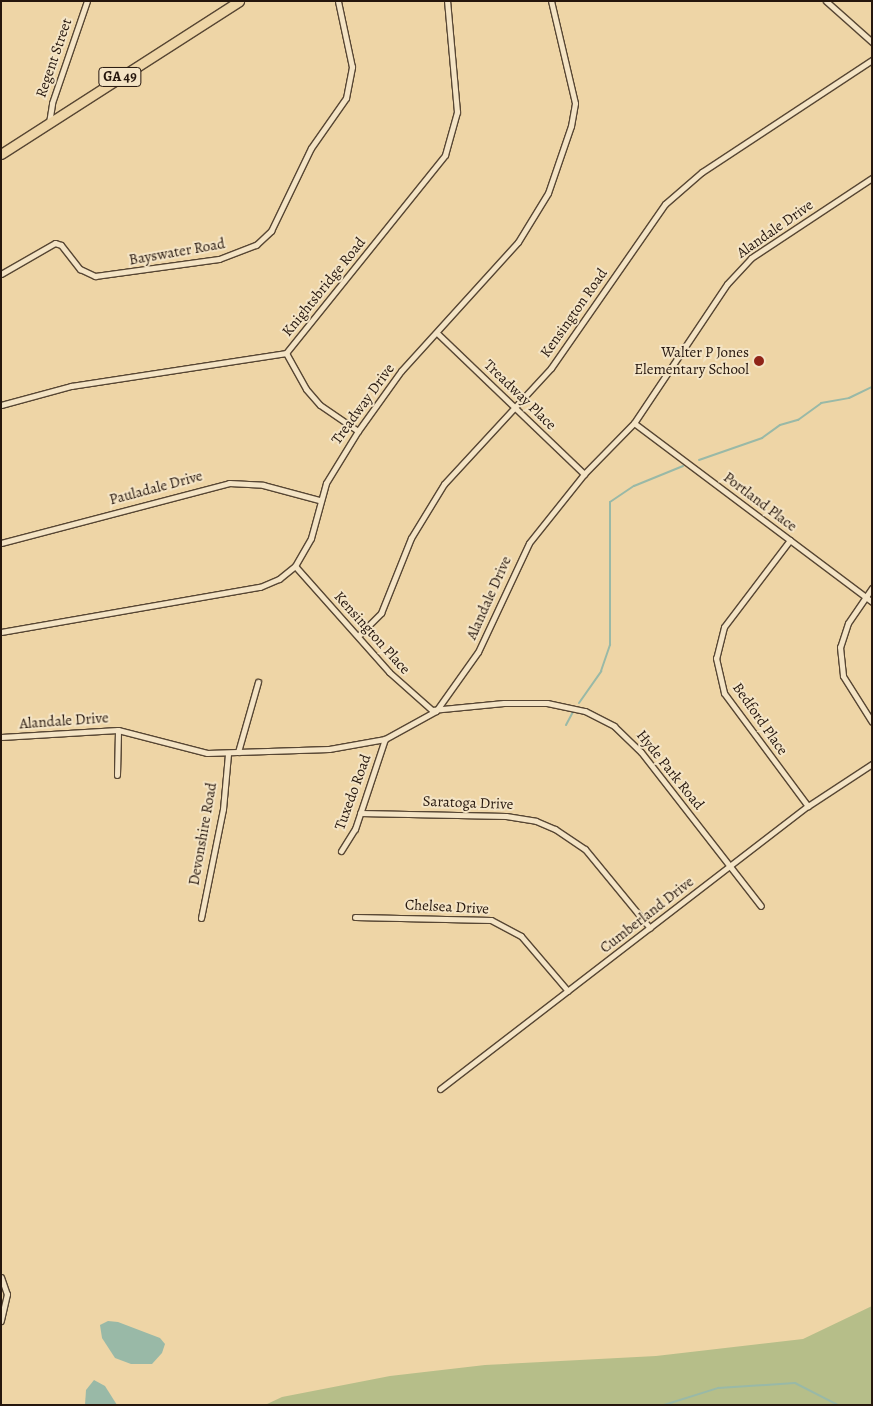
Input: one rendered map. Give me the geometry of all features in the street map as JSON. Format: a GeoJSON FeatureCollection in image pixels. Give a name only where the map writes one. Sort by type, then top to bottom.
{"type":"FeatureCollection","features":[{"type":"Feature","properties":{"kind":"main road","name":"GA 49"},"geometry":{"type":"LineString","coordinates":[[1,154],[239,1]]}},
{"type":"Feature","properties":{"kind":"street","name":"Regent Street"},"geometry":{"type":"LineString","coordinates":[[48,123],[52,103],[87,1]]}},
{"type":"Feature","properties":{"kind":"street","name":"Bayswater Road"},"geometry":{"type":"LineString","coordinates":[[1,274],[55,243],[61,245],[80,269],[95,276],[219,259],[256,245],[271,231],[311,148],[346,98],[352,67],[338,1]]}},
{"type":"Feature","properties":{"kind":"street","name":"Knightsbridge Road"},"geometry":{"type":"LineString","coordinates":[[1,405],[71,386],[286,353],[445,155],[457,112],[447,1]]}},
{"type":"Feature","properties":{"kind":"street","name":"Treadway Drive"},"geometry":{"type":"LineString","coordinates":[[1,632],[260,587],[279,579],[295,566],[311,538],[319,500],[334,466],[402,371],[518,242],[542,204],[559,164],[571,126],[574,103],[551,1]]}},
{"type":"Feature","properties":{"kind":"street"},"geometry":{"type":"LineString","coordinates":[[826,1],[872,42]]}},
{"type":"Feature","properties":{"kind":"street","name":"Kensington Road"},"geometry":{"type":"LineString","coordinates":[[358,636],[381,613],[389,599],[410,538],[444,484],[551,368],[665,204],[702,172],[872,60]]}},
{"type":"Feature","properties":{"kind":"street","name":"Alandale Drive"},"geometry":{"type":"LineString","coordinates":[[1,737],[118,730],[193,751],[228,754],[238,752],[329,749],[385,739],[436,711],[478,652],[524,551],[584,474],[634,423],[738,270],[872,178]]}},
{"type":"Feature","properties":{"kind":"street","name":"Treadway Place"},"geometry":{"type":"LineString","coordinates":[[437,333],[584,474]]}},
{"type":"Feature","properties":{"kind":"street"},"geometry":{"type":"LineString","coordinates":[[286,353],[306,389],[320,405],[358,431]]}},
{"type":"Feature","properties":{"kind":"street","name":"Portland Place"},"geometry":{"type":"LineString","coordinates":[[634,423],[872,602]]}},
{"type":"Feature","properties":{"kind":"street","name":"Pauladale Drive"},"geometry":{"type":"LineString","coordinates":[[1,543],[229,483],[263,485],[319,500]]}},
{"type":"Feature","properties":{"kind":"street","name":"Bedford Place"},"geometry":{"type":"LineString","coordinates":[[790,540],[732,615],[720,636],[716,658],[724,693],[808,806]]}},
{"type":"Feature","properties":{"kind":"street","name":"Kensington Place"},"geometry":{"type":"LineString","coordinates":[[295,566],[413,696],[436,711]]}},
{"type":"Feature","properties":{"kind":"street"},"geometry":{"type":"LineString","coordinates":[[872,588],[848,623],[841,638],[840,658],[844,676],[872,722]]}},
{"type":"Feature","properties":{"kind":"street"},"geometry":{"type":"LineString","coordinates":[[238,752],[258,682]]}},
{"type":"Feature","properties":{"kind":"street","name":"Hyde Park Road"},"geometry":{"type":"LineString","coordinates":[[436,711],[480,704],[540,702],[569,706],[600,717],[624,734],[641,752],[761,906]]}},
{"type":"Feature","properties":{"kind":"street"},"geometry":{"type":"LineString","coordinates":[[117,775],[118,730]]}},
{"type":"Feature","properties":{"kind":"street","name":"Tuxedo Road"},"geometry":{"type":"LineString","coordinates":[[341,851],[351,837],[385,739]]}},
{"type":"Feature","properties":{"kind":"street","name":"Devonshire Road"},"geometry":{"type":"LineString","coordinates":[[201,918],[223,810],[228,754]]}},
{"type":"Feature","properties":{"kind":"street","name":"Cumberland Drive"},"geometry":{"type":"LineString","coordinates":[[440,1090],[808,806],[872,764]]}},
{"type":"Feature","properties":{"kind":"street","name":"Saratoga Drive"},"geometry":{"type":"LineString","coordinates":[[360,813],[506,816],[536,821],[555,829],[585,849],[650,928]]}},
{"type":"Feature","properties":{"kind":"street","name":"Chelsea Drive"},"geometry":{"type":"LineString","coordinates":[[355,917],[491,920],[521,936],[568,991]]}},
{"type":"Feature","properties":{"kind":"street"},"geometry":{"type":"LineString","coordinates":[[1,1277],[8,1294],[1,1321]]}},
{"type":"Feature","properties":{"kind":"green space"},"geometry":{"type":"Polygon","coordinates":[[[872,1306],[872,1405],[265,1405],[282,1397],[390,1376],[485,1365],[656,1356],[803,1339],[872,1306]]]}},
{"type":"Feature","properties":{"kind":"shaded area"},"geometry":{"type":"Polygon","coordinates":[[[108,1321],[118,1322],[160,1338],[165,1344],[162,1353],[152,1364],[131,1364],[115,1358],[102,1338],[100,1325],[108,1321]]]}},
{"type":"Feature","properties":{"kind":"shaded area"},"geometry":{"type":"Polygon","coordinates":[[[94,1380],[105,1386],[117,1405],[85,1405],[86,1390],[94,1380]]]}},
{"type":"Feature","properties":{"kind":"waterway"},"geometry":{"type":"LineString","coordinates":[[699,460],[762,438],[780,425],[798,420],[821,403],[849,398],[872,387]]}},
{"type":"Feature","properties":{"kind":"waterway"},"geometry":{"type":"LineString","coordinates":[[579,703],[601,671],[610,645],[610,502],[634,486],[683,466]]}},
{"type":"Feature","properties":{"kind":"waterway"},"geometry":{"type":"LineString","coordinates":[[566,725],[573,712]]}},
{"type":"Feature","properties":{"kind":"waterway"},"geometry":{"type":"LineString","coordinates":[[664,1405],[718,1388],[795,1383],[838,1405]]}},
{"type":"Feature","properties":{"kind":"place","name":"Walter P Jones Elementary School"},"geometry":{"type":"Point","coordinates":[759,361]}}]}
